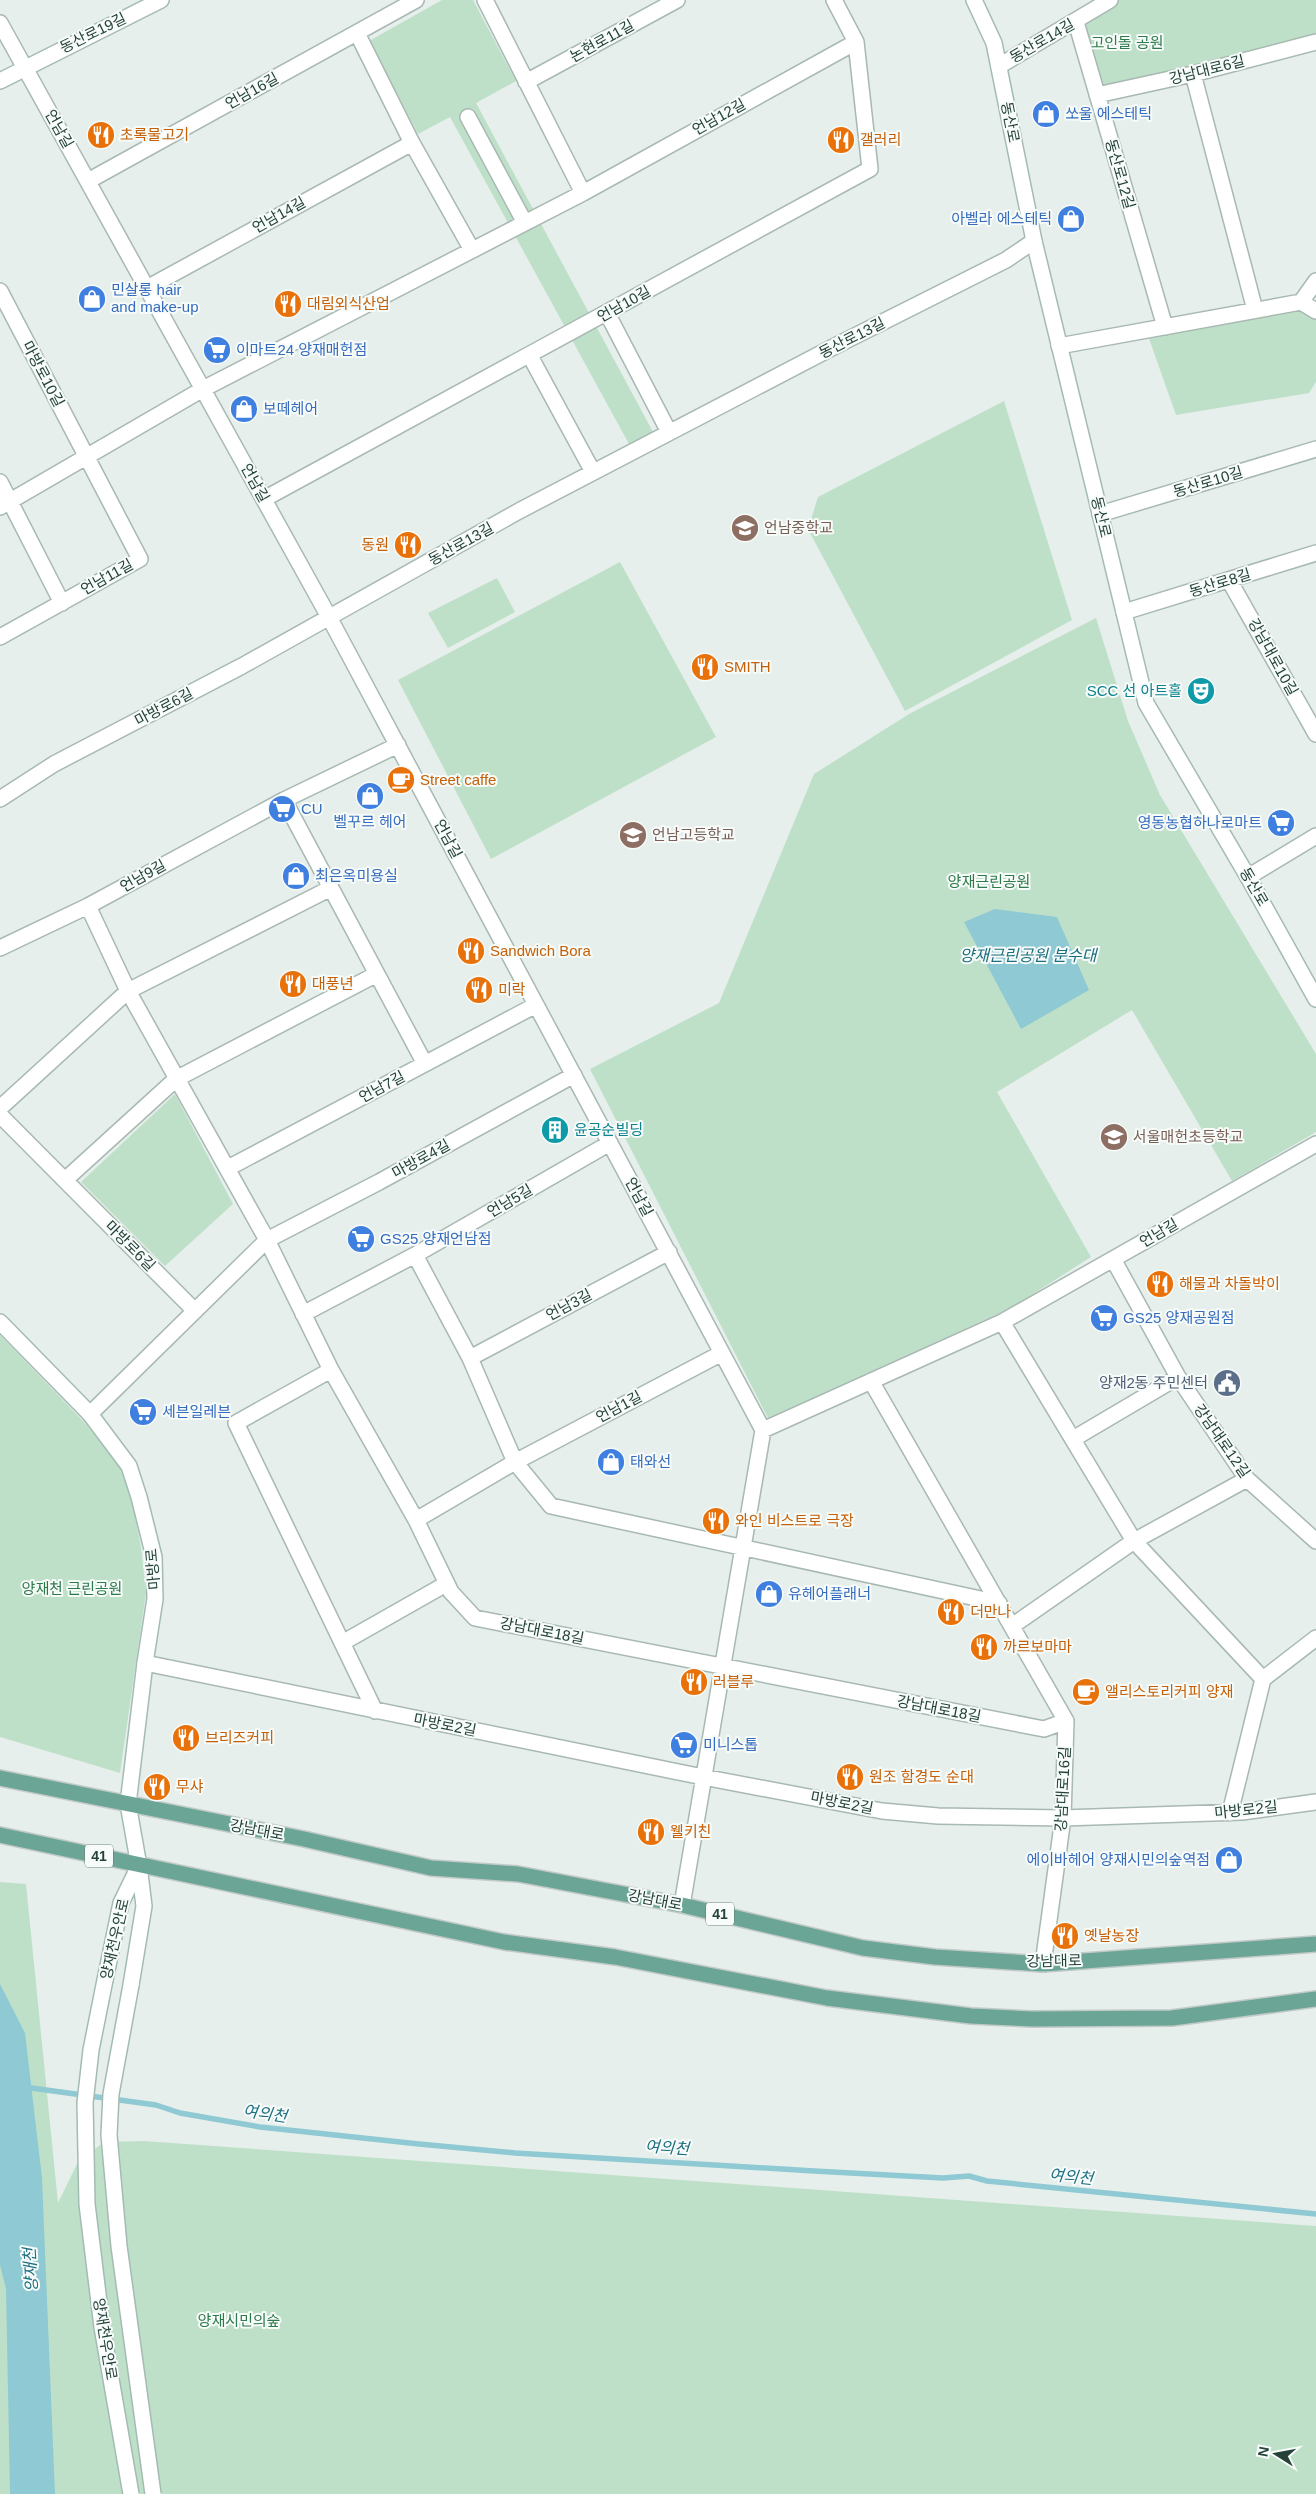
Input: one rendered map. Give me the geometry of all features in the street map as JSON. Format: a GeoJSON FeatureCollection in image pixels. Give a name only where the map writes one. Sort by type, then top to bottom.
{"type":"FeatureCollection","features":[{"type":"Feature","properties":{"kind":"main road","name":"강남대로"},"geometry":{"type":"LineString","coordinates":[[0,1778],[304,1839],[431,1868],[518,1874],[682,1905],[863,1948],[935,1957],[1043,1964],[1316,1944]]}},
{"type":"Feature","properties":{"kind":"main road","name":"41"},"geometry":{"type":"LineString","coordinates":[[0,1836],[504,1942],[615,1957],[828,1998],[971,2016],[1032,2019],[1172,2018],[1316,1999]]}},
{"type":"Feature","properties":{"kind":"street","name":"동산로19길"},"geometry":{"type":"LineString","coordinates":[[24,67],[161,0]]}},
{"type":"Feature","properties":{"kind":"street"},"geometry":{"type":"LineString","coordinates":[[485,0],[583,193]]}},
{"type":"Feature","properties":{"kind":"street","name":"논현로11길"},"geometry":{"type":"LineString","coordinates":[[526,82],[677,0]]}},
{"type":"Feature","properties":{"kind":"street"},"geometry":{"type":"LineString","coordinates":[[834,0],[856,42]]}},
{"type":"Feature","properties":{"kind":"street","name":"동산로"},"geometry":{"type":"LineString","coordinates":[[974,0],[994,43],[1034,241],[1146,703],[1248,877],[1316,999]]}},
{"type":"Feature","properties":{"kind":"street","name":"동산로14길"},"geometry":{"type":"LineString","coordinates":[[999,66],[1076,22],[1110,0]]}},
{"type":"Feature","properties":{"kind":"street","name":"언남16길"},"geometry":{"type":"LineString","coordinates":[[88,181],[412,1]]}},
{"type":"Feature","properties":{"kind":"street","name":"동산로12길"},"geometry":{"type":"LineString","coordinates":[[1076,22],[1165,327]]}},
{"type":"Feature","properties":{"kind":"street","name":"언남길"},"geometry":{"type":"LineString","coordinates":[[0,23],[330,617],[763,1430],[1002,1322],[1316,1144]]}},
{"type":"Feature","properties":{"kind":"street"},"geometry":{"type":"LineString","coordinates":[[357,33],[412,143],[472,250]]}},
{"type":"Feature","properties":{"kind":"street","name":"언남12길"},"geometry":{"type":"LineString","coordinates":[[203,389],[583,193],[856,42]]}},
{"type":"Feature","properties":{"kind":"street","name":"언남10길"},"geometry":{"type":"LineString","coordinates":[[264,499],[530,356],[870,169],[856,42]]}},
{"type":"Feature","properties":{"kind":"street","name":"강남대로6길"},"geometry":{"type":"LineString","coordinates":[[1097,95],[1193,74],[1316,42]]}},
{"type":"Feature","properties":{"kind":"street"},"geometry":{"type":"LineString","coordinates":[[0,81],[24,67]]}},
{"type":"Feature","properties":{"kind":"street"},"geometry":{"type":"LineString","coordinates":[[1193,74],[1255,310]]}},
{"type":"Feature","properties":{"kind":"street"},"geometry":{"type":"LineString","coordinates":[[468,117],[525,223]]}},
{"type":"Feature","properties":{"kind":"street","name":"언남14길"},"geometry":{"type":"LineString","coordinates":[[147,288],[412,143]]}},
{"type":"Feature","properties":{"kind":"street","name":"동산로13길"},"geometry":{"type":"LineString","coordinates":[[330,617],[593,472],[1006,260],[1034,241]]}},
{"type":"Feature","properties":{"kind":"street"},"geometry":{"type":"LineString","coordinates":[[1301,302],[1316,281]]}},
{"type":"Feature","properties":{"kind":"street","name":"마방로10길"},"geometry":{"type":"LineString","coordinates":[[0,291],[86,457]]}},
{"type":"Feature","properties":{"kind":"street"},"geometry":{"type":"LineString","coordinates":[[1059,346],[1301,302],[1316,310]]}},
{"type":"Feature","properties":{"kind":"street"},"geometry":{"type":"LineString","coordinates":[[607,314],[668,432]]}},
{"type":"Feature","properties":{"kind":"street"},"geometry":{"type":"LineString","coordinates":[[530,356],[593,472]]}},
{"type":"Feature","properties":{"kind":"street"},"geometry":{"type":"LineString","coordinates":[[5,504],[203,389]]}},
{"type":"Feature","properties":{"kind":"street","name":"동산로10길"},"geometry":{"type":"LineString","coordinates":[[1100,514],[1316,449]]}},
{"type":"Feature","properties":{"kind":"street","name":"언남11길"},"geometry":{"type":"LineString","coordinates":[[0,637],[140,559],[86,457]]}},
{"type":"Feature","properties":{"kind":"street"},"geometry":{"type":"LineString","coordinates":[[0,482],[5,504],[62,603]]}},
{"type":"Feature","properties":{"kind":"street","name":"동산로8길"},"geometry":{"type":"LineString","coordinates":[[1124,612],[1316,553]]}},
{"type":"Feature","properties":{"kind":"street","name":"강남대로10길"},"geometry":{"type":"LineString","coordinates":[[1229,580],[1316,734]]}},
{"type":"Feature","properties":{"kind":"street","name":"마방로6길"},"geometry":{"type":"LineString","coordinates":[[0,799],[54,764],[242,666],[330,617]]}},
{"type":"Feature","properties":{"kind":"street","name":"언남9길"},"geometry":{"type":"LineString","coordinates":[[0,948],[88,906],[284,800],[398,745]]}},
{"type":"Feature","properties":{"kind":"street"},"geometry":{"type":"LineString","coordinates":[[284,800],[425,1064]]}},
{"type":"Feature","properties":{"kind":"street"},"geometry":{"type":"LineString","coordinates":[[1248,877],[1316,836]]}},
{"type":"Feature","properties":{"kind":"street"},"geometry":{"type":"LineString","coordinates":[[0,1108],[128,991],[331,888]]}},
{"type":"Feature","properties":{"kind":"street"},"geometry":{"type":"LineString","coordinates":[[88,906],[128,991],[228,1168],[267,1240],[331,1370],[416,1520]]}},
{"type":"Feature","properties":{"kind":"street"},"geometry":{"type":"LineString","coordinates":[[66,1180],[176,1079],[377,974]]}},
{"type":"Feature","properties":{"kind":"street","name":"언남7길"},"geometry":{"type":"LineString","coordinates":[[228,1168],[536,1005]]}},
{"type":"Feature","properties":{"kind":"street","name":"마방로4길"},"geometry":{"type":"LineString","coordinates":[[90,1414],[267,1240],[379,1182],[574,1075]]}},
{"type":"Feature","properties":{"kind":"street","name":"마방로6길"},"geometry":{"type":"LineString","coordinates":[[0,1115],[195,1311]]}},
{"type":"Feature","properties":{"kind":"street","name":"언남5길"},"geometry":{"type":"LineString","coordinates":[[303,1314],[415,1255],[610,1143]]}},
{"type":"Feature","properties":{"kind":"street","name":"언남3길"},"geometry":{"type":"LineString","coordinates":[[470,1358],[669,1252]]}},
{"type":"Feature","properties":{"kind":"street"},"geometry":{"type":"LineString","coordinates":[[415,1255],[470,1358],[515,1462],[551,1506],[1000,1603]]}},
{"type":"Feature","properties":{"kind":"street","name":"강남대로12길"},"geometry":{"type":"LineString","coordinates":[[1113,1259],[1178,1377],[1247,1479],[1316,1541]]}},
{"type":"Feature","properties":{"kind":"street","name":"마방로"},"geometry":{"type":"LineString","coordinates":[[0,1322],[90,1414],[129,1466],[139,1497],[154,1557],[155,1598],[128,1804],[139,1866]]}},
{"type":"Feature","properties":{"kind":"street"},"geometry":{"type":"LineString","coordinates":[[1002,1322],[1134,1541],[1263,1679]]}},
{"type":"Feature","properties":{"kind":"street","name":"언남1길"},"geometry":{"type":"LineString","coordinates":[[416,1520],[515,1462],[722,1353]]}},
{"type":"Feature","properties":{"kind":"street"},"geometry":{"type":"LineString","coordinates":[[331,1370],[236,1423],[375,1711]]}},
{"type":"Feature","properties":{"kind":"street"},"geometry":{"type":"LineString","coordinates":[[1073,1439],[1178,1377]]}},
{"type":"Feature","properties":{"kind":"street"},"geometry":{"type":"LineString","coordinates":[[872,1381],[1066,1721]]}},
{"type":"Feature","properties":{"kind":"street"},"geometry":{"type":"LineString","coordinates":[[682,1905],[763,1430]]}},
{"type":"Feature","properties":{"kind":"street"},"geometry":{"type":"LineString","coordinates":[[1012,1626],[1134,1541],[1247,1479]]}},
{"type":"Feature","properties":{"kind":"street","name":"강남대로18길"},"geometry":{"type":"LineString","coordinates":[[416,1520],[446,1584],[475,1618],[1044,1729],[1066,1721]]}},
{"type":"Feature","properties":{"kind":"street"},"geometry":{"type":"LineString","coordinates":[[342,1643],[446,1584]]}},
{"type":"Feature","properties":{"kind":"street"},"geometry":{"type":"LineString","coordinates":[[1230,1813],[1263,1679],[1316,1638]]}},
{"type":"Feature","properties":{"kind":"street","name":"마방로2길"},"geometry":{"type":"LineString","coordinates":[[145,1664],[703,1777],[882,1811],[938,1816],[1063,1818],[1230,1813],[1316,1802]]}},
{"type":"Feature","properties":{"kind":"street","name":"강남대로16길"},"geometry":{"type":"LineString","coordinates":[[1043,1964],[1063,1818],[1066,1721]]}},
{"type":"Feature","properties":{"kind":"street","name":"양재천우안로"},"geometry":{"type":"LineString","coordinates":[[131,2494],[102,2327],[87,2204],[85,2104],[91,2050],[121,1902],[139,1866]]}},
{"type":"Feature","properties":{"kind":"street","name":"양재천우안로"},"geometry":{"type":"LineString","coordinates":[[139,1866],[144,1906],[111,2094],[109,2135],[119,2246],[153,2494]]}},
{"type":"Feature","properties":{"kind":"green space"},"geometry":{"type":"Polygon","coordinates":[[[442,0],[473,0],[516,81],[476,103],[653,432],[629,444],[450,117],[418,134],[369,41],[442,0]]]}},
{"type":"Feature","properties":{"kind":"green space","name":"고인돌 공원"},"geometry":{"type":"Polygon","coordinates":[[[1110,0],[1316,0],[1316,42],[1097,95],[1076,22],[1110,0]]]}},
{"type":"Feature","properties":{"kind":"green space"},"geometry":{"type":"Polygon","coordinates":[[[1301,302],[1316,311],[1316,382],[1309,393],[1176,415],[1146,330],[1301,302]]]}},
{"type":"Feature","properties":{"kind":"green space"},"geometry":{"type":"Polygon","coordinates":[[[1004,401],[1072,620],[905,711],[808,529],[818,497],[1004,401]]]}},
{"type":"Feature","properties":{"kind":"green space"},"geometry":{"type":"Polygon","coordinates":[[[620,562],[716,737],[491,859],[398,680],[620,562]]]}},
{"type":"Feature","properties":{"kind":"green space"},"geometry":{"type":"Polygon","coordinates":[[[497,578],[515,612],[448,648],[428,613],[497,578]]]}},
{"type":"Feature","properties":{"kind":"green space","name":"양재근린공원"},"geometry":{"type":"Polygon","coordinates":[[[1096,618],[1128,721],[1160,795],[1316,1054],[1316,1132],[1232,1181],[1132,1010],[997,1092],[1091,1257],[1011,1308],[768,1418],[590,1069],[719,1003],[814,774],[909,714],[1096,618]]]}},
{"type":"Feature","properties":{"kind":"green space"},"geometry":{"type":"Polygon","coordinates":[[[175,1094],[233,1204],[165,1266],[81,1182],[175,1094]]]}},
{"type":"Feature","properties":{"kind":"green space","name":"양재천 근린공원"},"geometry":{"type":"Polygon","coordinates":[[[0,1335],[85,1423],[120,1467],[132,1500],[141,1547],[146,1593],[120,1773],[0,1737],[0,1335]]]}},
{"type":"Feature","properties":{"kind":"green space","name":"양재시민의숲"},"geometry":{"type":"Polygon","coordinates":[[[0,1882],[26,1884],[58,2203],[78,2162],[104,2142],[144,2141],[1316,2226],[1316,2494],[0,2494],[0,1882]]]}},
{"type":"Feature","properties":{"kind":"water","name":"양재근린공원 분수대"},"geometry":{"type":"Polygon","coordinates":[[[995,909],[1057,917],[1089,990],[1021,1029],[964,922],[995,909]]]}},
{"type":"Feature","properties":{"kind":"water","name":"양재천"},"geometry":{"type":"Polygon","coordinates":[[[0,1984],[25,2033],[42,2178],[55,2494],[10,2494],[6,2289],[0,2265],[0,1984]]]}},
{"type":"Feature","properties":{"kind":"waterway","name":"여의천"},"geometry":{"type":"LineString","coordinates":[[24,2087],[156,2105],[180,2113],[260,2127],[419,2144],[515,2153],[814,2171],[943,2178],[969,2176],[987,2181],[1316,2214]]}},
{"type":"Feature","properties":{"kind":"place","name":"쏘울 에스테틱"},"geometry":{"type":"Point","coordinates":[1046,114]}},
{"type":"Feature","properties":{"kind":"place","name":"초록물고기"},"geometry":{"type":"Point","coordinates":[101,135]}},
{"type":"Feature","properties":{"kind":"place","name":"갤러리"},"geometry":{"type":"Point","coordinates":[841,140]}},
{"type":"Feature","properties":{"kind":"place","name":"아벨라 에스테틱"},"geometry":{"type":"Point","coordinates":[1071,219]}},
{"type":"Feature","properties":{"kind":"place","name":"민살롱 hair and make-up"},"geometry":{"type":"Point","coordinates":[92,299]}},
{"type":"Feature","properties":{"kind":"place","name":"대림외식산업"},"geometry":{"type":"Point","coordinates":[288,304]}},
{"type":"Feature","properties":{"kind":"place","name":"이마트24 양재매헌점"},"geometry":{"type":"Point","coordinates":[217,350]}},
{"type":"Feature","properties":{"kind":"place","name":"보떼헤어"},"geometry":{"type":"Point","coordinates":[244,409]}},
{"type":"Feature","properties":{"kind":"place","name":"언남중학교"},"geometry":{"type":"Point","coordinates":[745,528]}},
{"type":"Feature","properties":{"kind":"place","name":"동원"},"geometry":{"type":"Point","coordinates":[408,545]}},
{"type":"Feature","properties":{"kind":"place","name":"SMITH"},"geometry":{"type":"Point","coordinates":[705,667]}},
{"type":"Feature","properties":{"kind":"place","name":"SCC 선 아트홀"},"geometry":{"type":"Point","coordinates":[1201,691]}},
{"type":"Feature","properties":{"kind":"place","name":"Street caffe"},"geometry":{"type":"Point","coordinates":[401,780]}},
{"type":"Feature","properties":{"kind":"place","name":"벨꾸르 헤어"},"geometry":{"type":"Point","coordinates":[370,796]}},
{"type":"Feature","properties":{"kind":"place","name":"CU"},"geometry":{"type":"Point","coordinates":[282,809]}},
{"type":"Feature","properties":{"kind":"place","name":"영동농협하나로마트"},"geometry":{"type":"Point","coordinates":[1281,823]}},
{"type":"Feature","properties":{"kind":"place","name":"언남고등학교"},"geometry":{"type":"Point","coordinates":[633,835]}},
{"type":"Feature","properties":{"kind":"place","name":"최은옥미용실"},"geometry":{"type":"Point","coordinates":[296,876]}},
{"type":"Feature","properties":{"kind":"place","name":"Sandwich Bora"},"geometry":{"type":"Point","coordinates":[471,951]}},
{"type":"Feature","properties":{"kind":"place","name":"대풍년"},"geometry":{"type":"Point","coordinates":[293,984]}},
{"type":"Feature","properties":{"kind":"place","name":"미락"},"geometry":{"type":"Point","coordinates":[479,990]}},
{"type":"Feature","properties":{"kind":"place","name":"윤공순빌딩"},"geometry":{"type":"Point","coordinates":[555,1130]}},
{"type":"Feature","properties":{"kind":"place","name":"서울매헌초등학교"},"geometry":{"type":"Point","coordinates":[1114,1137]}},
{"type":"Feature","properties":{"kind":"place","name":"GS25 양재언남점"},"geometry":{"type":"Point","coordinates":[361,1239]}},
{"type":"Feature","properties":{"kind":"place","name":"해물과 차돌박이"},"geometry":{"type":"Point","coordinates":[1160,1284]}},
{"type":"Feature","properties":{"kind":"place","name":"GS25 양재공원점"},"geometry":{"type":"Point","coordinates":[1104,1318]}},
{"type":"Feature","properties":{"kind":"place","name":"양재2동 주민센터"},"geometry":{"type":"Point","coordinates":[1227,1383]}},
{"type":"Feature","properties":{"kind":"place","name":"세븐일레븐"},"geometry":{"type":"Point","coordinates":[143,1412]}},
{"type":"Feature","properties":{"kind":"place","name":"태와선"},"geometry":{"type":"Point","coordinates":[611,1462]}},
{"type":"Feature","properties":{"kind":"place","name":"와인 비스트로 극장"},"geometry":{"type":"Point","coordinates":[716,1521]}},
{"type":"Feature","properties":{"kind":"place","name":"유헤어플래너"},"geometry":{"type":"Point","coordinates":[769,1594]}},
{"type":"Feature","properties":{"kind":"place","name":"더만나"},"geometry":{"type":"Point","coordinates":[951,1612]}},
{"type":"Feature","properties":{"kind":"place","name":"까르보마마"},"geometry":{"type":"Point","coordinates":[984,1647]}},
{"type":"Feature","properties":{"kind":"place","name":"러블루"},"geometry":{"type":"Point","coordinates":[694,1682]}},
{"type":"Feature","properties":{"kind":"place","name":"앨리스토리커피 양재"},"geometry":{"type":"Point","coordinates":[1086,1692]}},
{"type":"Feature","properties":{"kind":"place","name":"브리즈커피"},"geometry":{"type":"Point","coordinates":[186,1738]}},
{"type":"Feature","properties":{"kind":"place","name":"미니스톱"},"geometry":{"type":"Point","coordinates":[684,1745]}},
{"type":"Feature","properties":{"kind":"place","name":"원조 함경도 순대"},"geometry":{"type":"Point","coordinates":[850,1777]}},
{"type":"Feature","properties":{"kind":"place","name":"무샤"},"geometry":{"type":"Point","coordinates":[157,1787]}},
{"type":"Feature","properties":{"kind":"place","name":"웰키친"},"geometry":{"type":"Point","coordinates":[651,1832]}},
{"type":"Feature","properties":{"kind":"place","name":"에이바헤어 양재시민의숲역점"},"geometry":{"type":"Point","coordinates":[1229,1860]}},
{"type":"Feature","properties":{"kind":"place","name":"옛날농장"},"geometry":{"type":"Point","coordinates":[1065,1936]}}]}
